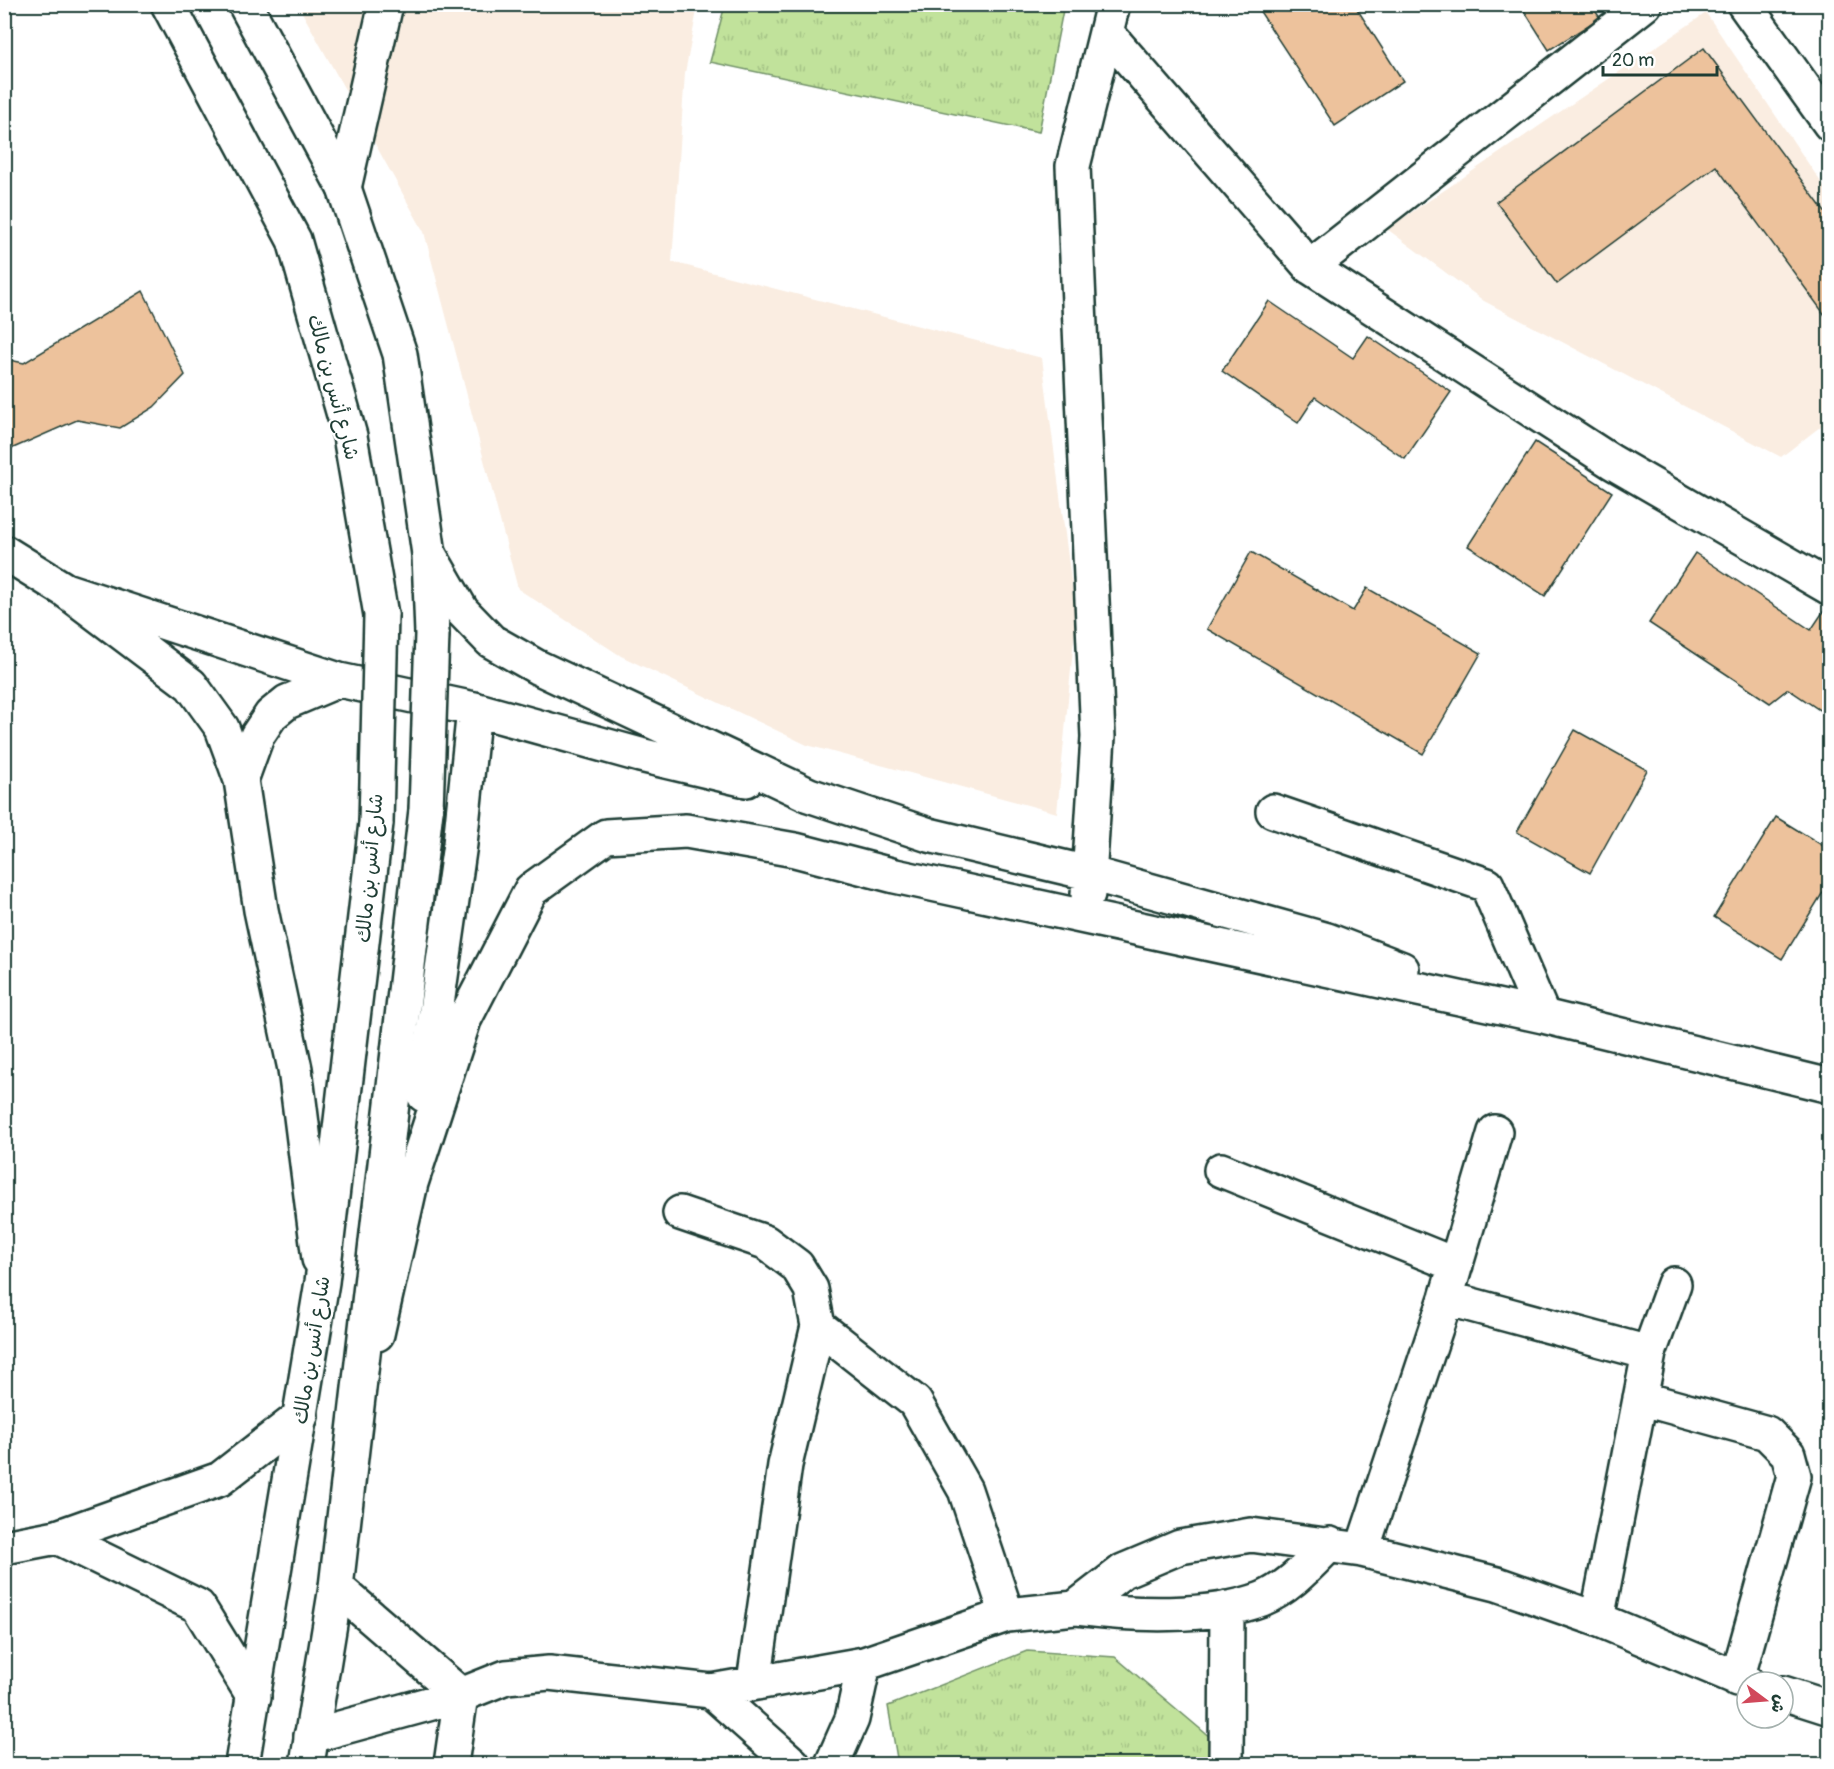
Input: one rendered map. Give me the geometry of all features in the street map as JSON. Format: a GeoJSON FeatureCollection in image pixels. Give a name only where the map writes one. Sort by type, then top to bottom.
{"type":"FeatureCollection","features":[{"type":"Feature","properties":{"kind":"street","name":"شارع أنس بن مالك"},"geometry":{"type":"LineString","coordinates":[[168,4],[294,240],[350,436],[381,615],[376,823],[322,1282],[302,1416],[242,1764]]}},
{"type":"Feature","properties":{"kind":"street"},"geometry":{"type":"LineString","coordinates":[[245,4],[344,188],[400,354],[429,554],[432,634],[426,810],[356,1430],[336,1587],[309,1750],[506,1677],[549,1673],[711,1691],[864,1664],[1007,1615],[1075,1608],[1120,1614],[1227,1608],[1263,1598],[1299,1575],[1330,1544]]}},
{"type":"Feature","properties":{"kind":"street"},"geometry":{"type":"LineString","coordinates":[[344,188],[386,4]]}},
{"type":"Feature","properties":{"kind":"street"},"geometry":{"type":"LineString","coordinates":[[1310,267],[1645,4]]}},
{"type":"Feature","properties":{"kind":"street"},"geometry":{"type":"LineString","coordinates":[[1744,4],[1830,124]]}},
{"type":"Feature","properties":{"kind":"street"},"geometry":{"type":"LineString","coordinates":[[1110,18],[1310,267],[1612,462],[1830,588]]}},
{"type":"Feature","properties":{"kind":"street"},"geometry":{"type":"LineString","coordinates":[[1087,916],[1098,737],[1073,166],[1110,18]]}},
{"type":"Feature","properties":{"kind":"street"},"geometry":{"type":"LineString","coordinates":[[4,552],[65,590],[191,686],[222,728],[242,780],[261,910],[295,1069],[322,1282]]}},
{"type":"Feature","properties":{"kind":"street"},"geometry":{"type":"LineString","coordinates":[[429,554],[462,611],[491,641],[537,667],[809,795]]}},
{"type":"Feature","properties":{"kind":"street"},"geometry":{"type":"LineString","coordinates":[[65,590],[339,680],[474,709],[640,755],[809,795],[929,835],[1088,873],[1327,940],[1380,958],[1418,976],[1442,993]]}},
{"type":"Feature","properties":{"kind":"street"},"geometry":{"type":"LineString","coordinates":[[242,780],[257,736],[271,715],[287,702],[339,680]]}},
{"type":"Feature","properties":{"kind":"street"},"geometry":{"type":"LineString","coordinates":[[356,1430],[411,1183],[460,844],[474,709]]}},
{"type":"Feature","properties":{"kind":"street"},"geometry":{"type":"LineString","coordinates":[[1273,811],[1487,885],[1543,1016]]}},
{"type":"Feature","properties":{"kind":"street"},"geometry":{"type":"LineString","coordinates":[[411,1183],[464,1020],[531,890],[606,836],[686,831],[741,839],[845,862],[895,876],[1442,993],[1830,1086]]}},
{"type":"Feature","properties":{"kind":"street"},"geometry":{"type":"LineString","coordinates":[[1362,1550],[1446,1298],[1495,1132]]}},
{"type":"Feature","properties":{"kind":"street"},"geometry":{"type":"LineString","coordinates":[[1221,1170],[1456,1265]]}},
{"type":"Feature","properties":{"kind":"street"},"geometry":{"type":"LineString","coordinates":[[680,1213],[765,1242],[797,1266],[811,1289],[818,1326],[785,1465],[754,1682]]}},
{"type":"Feature","properties":{"kind":"street"},"geometry":{"type":"LineString","coordinates":[[1597,1619],[1649,1353],[1674,1284]]}},
{"type":"Feature","properties":{"kind":"street"},"geometry":{"type":"LineString","coordinates":[[1446,1298],[1649,1353]]}},
{"type":"Feature","properties":{"kind":"street"},"geometry":{"type":"LineString","coordinates":[[818,1326],[915,1402],[965,1490],[1007,1615]]}},
{"type":"Feature","properties":{"kind":"street"},"geometry":{"type":"LineString","coordinates":[[1640,1398],[1767,1433],[1788,1454],[1794,1476],[1745,1670]]}},
{"type":"Feature","properties":{"kind":"street"},"geometry":{"type":"LineString","coordinates":[[4,1547],[57,1537],[220,1479],[302,1416]]}},
{"type":"Feature","properties":{"kind":"street"},"geometry":{"type":"LineString","coordinates":[[1075,1608],[1123,1571],[1180,1546],[1251,1535],[1362,1550],[1497,1584],[1597,1619],[1735,1678]]}},
{"type":"Feature","properties":{"kind":"street"},"geometry":{"type":"LineString","coordinates":[[57,1537],[198,1606],[254,1697]]}},
{"type":"Feature","properties":{"kind":"street"},"geometry":{"type":"LineString","coordinates":[[336,1587],[461,1695]]}},
{"type":"Feature","properties":{"kind":"street"},"geometry":{"type":"LineString","coordinates":[[1226,1764],[1227,1608]]}},
{"type":"Feature","properties":{"kind":"street"},"geometry":{"type":"LineString","coordinates":[[832,1764],[852,1719],[864,1664]]}},
{"type":"Feature","properties":{"kind":"street"},"geometry":{"type":"LineString","coordinates":[[711,1691],[793,1764]]}},
{"type":"Feature","properties":{"kind":"street"},"geometry":{"type":"LineString","coordinates":[[451,1764],[461,1695]]}},
{"type":"Feature","properties":{"kind":"street"},"geometry":{"type":"LineString","coordinates":[[1795,1697],[1830,1708]]}},
{"type":"Feature","properties":{"kind":"shaded area"},"geometry":{"type":"Polygon","coordinates":[[[298,5],[698,5],[685,73],[672,262],[1042,358],[1076,618],[1057,813],[807,745],[621,656],[518,589],[424,232],[298,5]]]}},
{"type":"Feature","properties":{"kind":"shaded area"},"geometry":{"type":"Polygon","coordinates":[[[1706,13],[1829,194],[1829,420],[1781,457],[1484,301],[1387,229],[1706,13]]]}},
{"type":"Feature","properties":{"kind":"green space"},"geometry":{"type":"Polygon","coordinates":[[[725,4],[1064,5],[1039,132],[710,62],[725,4]]]}},
{"type":"Feature","properties":{"kind":"green space"},"geometry":{"type":"Polygon","coordinates":[[[1027,1651],[1115,1657],[1218,1744],[1211,1764],[898,1764],[888,1706],[1027,1651]]]}},
{"type":"Feature","properties":{"kind":"building"},"geometry":{"type":"Polygon","coordinates":[[[1266,4],[1354,4],[1403,81],[1335,126],[1259,10],[1266,4]]]}},
{"type":"Feature","properties":{"kind":"building"},"geometry":{"type":"Polygon","coordinates":[[[1520,4],[1591,4],[1600,18],[1549,50],[1520,4]]]}},
{"type":"Feature","properties":{"kind":"building"},"geometry":{"type":"Polygon","coordinates":[[[1704,48],[1830,219],[1830,322],[1716,166],[1557,284],[1496,202],[1704,48]]]}},
{"type":"Feature","properties":{"kind":"building"},"geometry":{"type":"Polygon","coordinates":[[[4,219],[11,228],[4,232],[4,219]]]}},
{"type":"Feature","properties":{"kind":"building"},"geometry":{"type":"Polygon","coordinates":[[[143,291],[185,375],[154,407],[120,428],[77,420],[4,452],[4,359],[24,363],[143,291]]]}},
{"type":"Feature","properties":{"kind":"building"},"geometry":{"type":"Polygon","coordinates":[[[1269,301],[1353,358],[1368,336],[1451,392],[1405,459],[1315,397],[1298,423],[1222,371],[1269,301]]]}},
{"type":"Feature","properties":{"kind":"building"},"geometry":{"type":"Polygon","coordinates":[[[1535,442],[1612,492],[1545,596],[1468,546],[1535,442]]]}},
{"type":"Feature","properties":{"kind":"building"},"geometry":{"type":"Polygon","coordinates":[[[1251,552],[1353,611],[1367,588],[1481,653],[1423,754],[1207,629],[1251,552]]]}},
{"type":"Feature","properties":{"kind":"building"},"geometry":{"type":"Polygon","coordinates":[[[1695,553],[1811,630],[1823,612],[1830,616],[1830,717],[1788,689],[1770,703],[1649,623],[1695,553]]]}},
{"type":"Feature","properties":{"kind":"building"},"geometry":{"type":"Polygon","coordinates":[[[1575,730],[1647,770],[1590,873],[1517,832],[1575,730]]]}},
{"type":"Feature","properties":{"kind":"building"},"geometry":{"type":"Polygon","coordinates":[[[1776,817],[1830,850],[1830,881],[1782,959],[1714,917],[1776,817]]]}}]}
